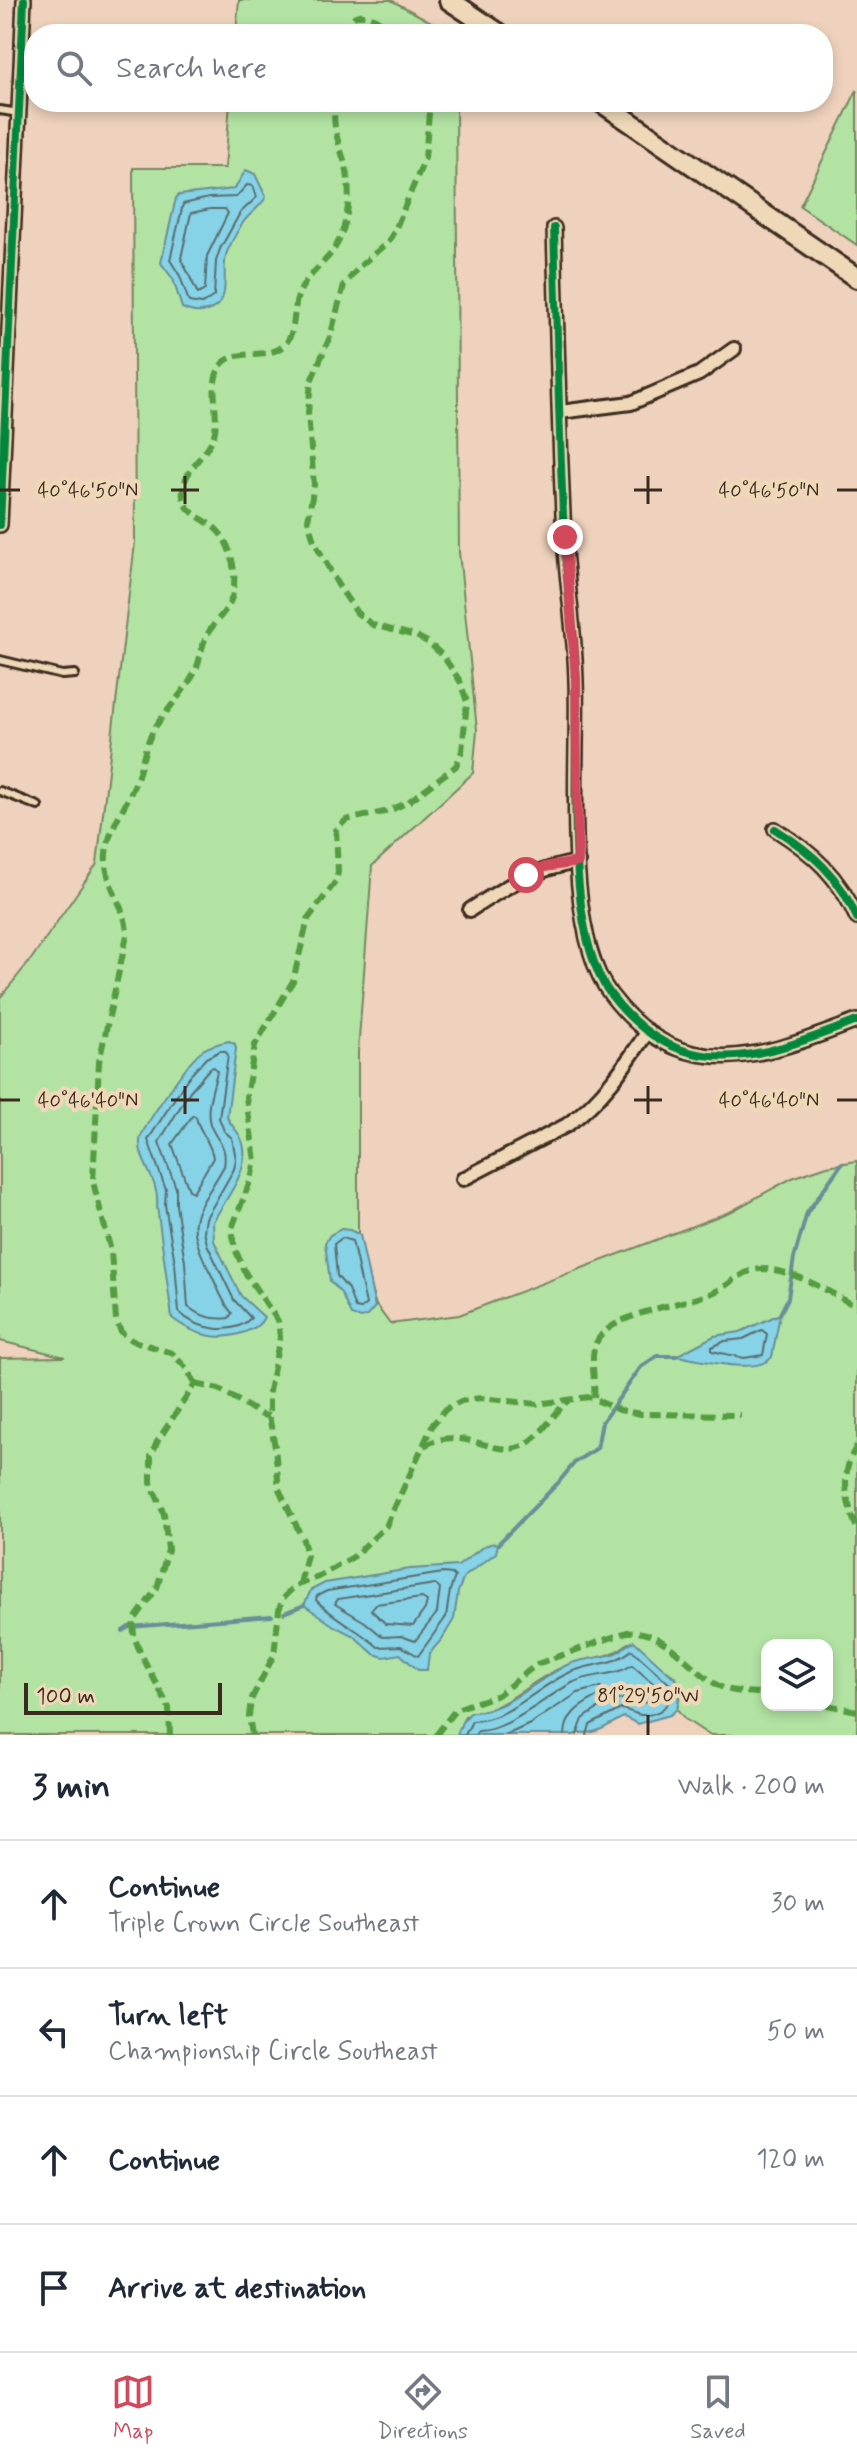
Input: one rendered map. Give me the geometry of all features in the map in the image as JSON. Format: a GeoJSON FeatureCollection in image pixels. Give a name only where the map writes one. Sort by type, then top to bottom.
{"type":"FeatureCollection","features":[{"type":"Feature","properties":{"kind":"main road"},"geometry":{"type":"LineString","coordinates":[[449,0],[485,24]]}},
{"type":"Feature","properties":{"kind":"main road"},"geometry":{"type":"LineString","coordinates":[[616,112],[857,278]]}},
{"type":"Feature","properties":{"kind":"street"},"geometry":{"type":"LineString","coordinates":[[0,525],[6,280],[24,0]]}},
{"type":"Feature","properties":{"kind":"street"},"geometry":{"type":"LineString","coordinates":[[554,228],[565,537],[576,679],[578,862],[584,931],[592,960],[610,994],[629,1016],[648,1031],[687,1050],[715,1056],[744,1056],[792,1046],[857,1021]]}},
{"type":"Feature","properties":{"kind":"street"},"geometry":{"type":"LineString","coordinates":[[560,412],[631,403],[699,374],[734,349]]}},
{"type":"Feature","properties":{"kind":"street"},"geometry":{"type":"LineString","coordinates":[[775,829],[801,845],[831,872],[857,918]]}},
{"type":"Feature","properties":{"kind":"street"},"geometry":{"type":"LineString","coordinates":[[470,910],[526,875],[545,867],[578,862]]}},
{"type":"Feature","properties":{"kind":"street"},"geometry":{"type":"LineString","coordinates":[[463,1179],[567,1125],[582,1114],[610,1087],[648,1031]]}},
{"type":"Feature","properties":{"kind":"lane"},"geometry":{"type":"LineString","coordinates":[[0,110],[19,113]]}},
{"type":"Feature","properties":{"kind":"lane"},"geometry":{"type":"LineString","coordinates":[[0,660],[62,675],[75,674]]}},
{"type":"Feature","properties":{"kind":"lane"},"geometry":{"type":"LineString","coordinates":[[0,791],[38,806]]}},
{"type":"Feature","properties":{"kind":"green space"},"geometry":{"type":"Polygon","coordinates":[[[239,0],[391,0],[435,24],[237,24],[239,0]]]}},
{"type":"Feature","properties":{"kind":"green space"},"geometry":{"type":"Polygon","coordinates":[[[857,90],[857,245],[800,206],[857,90]]]}},
{"type":"Feature","properties":{"kind":"green space"},"geometry":{"type":"Polygon","coordinates":[[[229,112],[456,112],[459,552],[477,730],[473,773],[372,866],[358,1052],[358,1237],[366,1274],[376,1305],[390,1324],[459,1315],[732,1211],[792,1178],[827,1166],[857,1161],[857,1735],[709,1735],[685,1719],[677,1709],[681,1689],[675,1677],[628,1643],[606,1655],[565,1666],[494,1707],[465,1716],[457,1735],[0,1735],[0,1358],[65,1357],[0,1341],[0,998],[32,958],[97,864],[135,543],[133,168],[225,168],[229,112]]]}},
{"type":"Feature","properties":{"kind":"water"},"geometry":{"type":"Polygon","coordinates":[[[246,170],[255,174],[266,197],[242,224],[227,252],[222,298],[212,309],[204,312],[182,308],[173,279],[161,263],[176,198],[179,195],[234,189],[246,170]]]}},
{"type":"Feature","properties":{"kind":"water"},"geometry":{"type":"Polygon","coordinates":[[[229,1041],[235,1044],[236,1049],[227,1117],[243,1144],[244,1156],[238,1179],[213,1222],[214,1241],[241,1296],[264,1317],[259,1325],[245,1332],[216,1336],[198,1333],[172,1318],[157,1197],[142,1156],[140,1140],[157,1109],[195,1057],[206,1048],[229,1041]]]}},
{"type":"Feature","properties":{"kind":"water"},"geometry":{"type":"Polygon","coordinates":[[[341,1229],[360,1235],[375,1307],[361,1318],[351,1315],[341,1293],[330,1281],[325,1243],[330,1235],[341,1229]]]}},
{"type":"Feature","properties":{"kind":"water"},"geometry":{"type":"Polygon","coordinates":[[[780,1314],[772,1357],[765,1363],[741,1366],[676,1356],[714,1336],[740,1332],[780,1314]]]}},
{"type":"Feature","properties":{"kind":"water"},"geometry":{"type":"Polygon","coordinates":[[[498,1544],[496,1553],[464,1577],[454,1619],[429,1654],[427,1670],[418,1670],[400,1654],[384,1657],[374,1654],[354,1636],[304,1605],[311,1590],[325,1583],[410,1569],[458,1566],[484,1546],[498,1544]]]}},
{"type":"Feature","properties":{"kind":"water"},"geometry":{"type":"Polygon","coordinates":[[[634,1641],[681,1684],[677,1709],[670,1715],[638,1724],[624,1717],[597,1731],[573,1735],[457,1735],[462,1722],[471,1712],[495,1708],[565,1666],[616,1653],[634,1641]]]}},
{"type":"Feature","properties":{"kind":"waterway"},"geometry":{"type":"LineString","coordinates":[[780,1314],[788,1298],[794,1258],[807,1213],[842,1163]]}},
{"type":"Feature","properties":{"kind":"waterway"},"geometry":{"type":"LineString","coordinates":[[498,1544],[575,1462],[597,1448],[602,1422],[641,1367],[657,1356],[676,1356]]}},
{"type":"Feature","properties":{"kind":"waterway"},"geometry":{"type":"LineString","coordinates":[[284,1613],[304,1605]]}},
{"type":"Feature","properties":{"kind":"waterway"},"geometry":{"type":"LineString","coordinates":[[123,1631],[129,1627],[272,1616]]}},
{"type":"Feature","properties":{"kind":"marked path"},"geometry":{"type":"LineString","coordinates":[[349,24],[353,17],[359,15],[366,15],[384,24]]}},
{"type":"Feature","properties":{"kind":"marked path"},"geometry":{"type":"LineString","coordinates":[[195,1384],[187,1369],[172,1353],[131,1340],[121,1332],[116,1320],[111,1251],[93,1182],[99,1062],[127,935],[123,914],[108,876],[106,854],[110,836],[136,780],[152,734],[191,679],[206,637],[232,597],[232,561],[226,543],[216,529],[189,509],[183,498],[183,490],[191,469],[213,438],[218,370],[230,358],[276,351],[287,342],[302,288],[331,254],[340,238],[347,212],[348,185],[334,112]]}},
{"type":"Feature","properties":{"kind":"marked path"},"geometry":{"type":"LineString","coordinates":[[300,1584],[307,1555],[279,1489],[269,1416],[269,1391],[280,1337],[278,1321],[246,1274],[235,1249],[232,1228],[255,1161],[246,1097],[255,1045],[293,981],[308,919],[336,881],[336,830],[346,820],[389,811],[408,802],[456,766],[462,751],[467,702],[460,681],[443,656],[429,643],[416,636],[373,625],[357,613],[314,541],[308,520],[314,485],[308,413],[311,381],[330,337],[344,285],[360,266],[388,242],[395,230],[425,158],[429,112]]}},
{"type":"Feature","properties":{"kind":"marked path"},"geometry":{"type":"LineString","coordinates":[[594,1397],[594,1349],[604,1332],[631,1317],[712,1293],[748,1272],[761,1269],[786,1273],[811,1282],[857,1307]]}},
{"type":"Feature","properties":{"kind":"marked path"},"geometry":{"type":"LineString","coordinates":[[195,1384],[219,1389],[262,1415],[269,1416]]}},
{"type":"Feature","properties":{"kind":"marked path"},"geometry":{"type":"LineString","coordinates":[[170,1735],[169,1708],[140,1652],[133,1622],[157,1588],[168,1550],[164,1514],[151,1483],[151,1456],[195,1384]]}},
{"type":"Feature","properties":{"kind":"marked path"},"geometry":{"type":"LineString","coordinates":[[252,1735],[249,1716],[251,1700],[274,1655],[283,1598],[295,1586],[353,1557],[386,1526],[433,1424],[446,1409],[461,1401],[480,1398],[537,1404],[589,1397],[619,1410],[641,1414],[741,1415]]}},
{"type":"Feature","properties":{"kind":"marked path"},"geometry":{"type":"LineString","coordinates":[[424,1446],[450,1438],[499,1448],[520,1447],[534,1439],[569,1400]]}},
{"type":"Feature","properties":{"kind":"marked path"},"geometry":{"type":"LineString","coordinates":[[857,1446],[846,1477],[850,1508],[857,1529]]}},
{"type":"Feature","properties":{"kind":"marked path"},"geometry":{"type":"LineString","coordinates":[[436,1735],[456,1709],[498,1695],[537,1664],[627,1632],[654,1637],[723,1688],[761,1694]]}},
{"type":"Feature","properties":{"kind":"marked path"},"geometry":{"type":"LineString","coordinates":[[833,1706],[857,1711]]}},
{"type":"Feature","properties":{"kind":"cycle path"},"geometry":{"type":"LineString","coordinates":[[0,525],[24,0]]}},
{"type":"Feature","properties":{"kind":"cycle path"},"geometry":{"type":"LineString","coordinates":[[554,228],[564,536],[576,681],[576,845],[585,931],[596,967],[611,995],[638,1025],[667,1044],[696,1054],[726,1056],[758,1053],[857,1021]]}},
{"type":"Feature","properties":{"kind":"cycle path"},"geometry":{"type":"LineString","coordinates":[[775,829],[824,867],[842,890],[857,918]]}},
{"type":"Feature","properties":{"kind":"route"},"geometry":{"type":"LineString","coordinates":[[526,875],[545,867],[578,862],[576,679],[565,537]]}}]}
